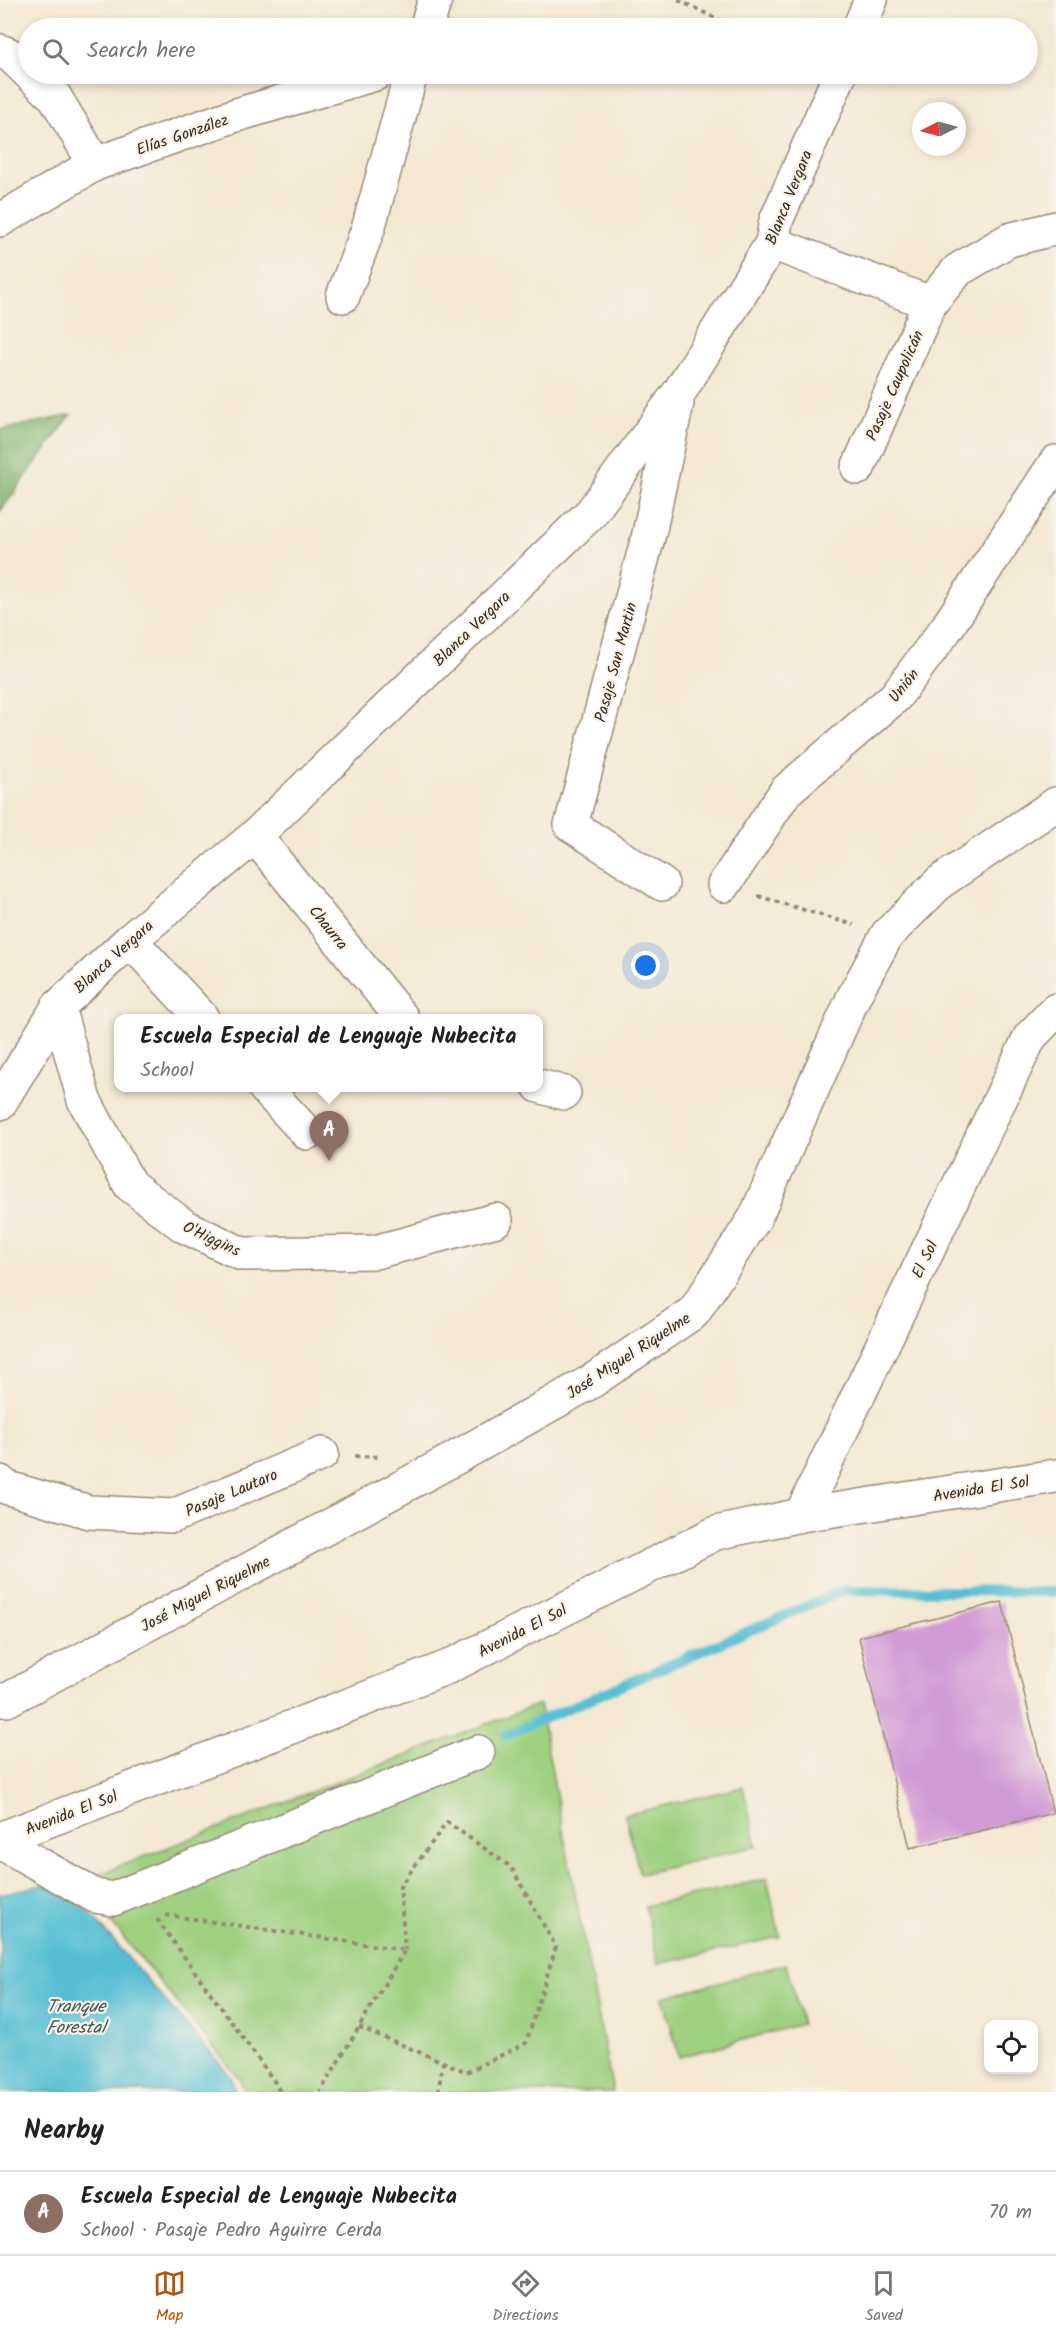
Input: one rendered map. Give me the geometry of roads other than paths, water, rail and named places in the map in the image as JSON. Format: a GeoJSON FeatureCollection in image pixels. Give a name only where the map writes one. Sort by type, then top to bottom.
{"type":"FeatureCollection","features":[{"type":"Feature","properties":{"kind":"street"},"geometry":{"type":"LineString","coordinates":[[429,18],[435,0]]}},
{"type":"Feature","properties":{"kind":"street"},"geometry":{"type":"LineString","coordinates":[[863,18],[871,0]]}},
{"type":"Feature","properties":{"kind":"street"},"geometry":{"type":"LineString","coordinates":[[0,51],[10,55],[18,63]]}},
{"type":"Feature","properties":{"kind":"street"},"geometry":{"type":"LineString","coordinates":[[41,84],[55,97],[95,164]]}},
{"type":"Feature","properties":{"kind":"street","name":"Elías González"},"geometry":{"type":"LineString","coordinates":[[0,220],[95,164],[233,116],[341,84]]}},
{"type":"Feature","properties":{"kind":"street"},"geometry":{"type":"LineString","coordinates":[[343,296],[368,229],[408,84]]}},
{"type":"Feature","properties":{"kind":"street","name":"Blanca Vergara"},"geometry":{"type":"LineString","coordinates":[[0,1103],[58,1007],[129,939],[255,836],[591,513],[680,391],[772,243],[776,221],[836,84]]}},
{"type":"Feature","properties":{"kind":"street","name":"Pasaje Caupolicán"},"geometry":{"type":"LineString","coordinates":[[858,468],[930,303],[958,270],[1009,240],[1056,228]]}},
{"type":"Feature","properties":{"kind":"street"},"geometry":{"type":"LineString","coordinates":[[772,243],[930,303]]}},
{"type":"Feature","properties":{"kind":"street","name":"Pasaje San Martin"},"geometry":{"type":"LineString","coordinates":[[662,884],[571,825],[649,534],[680,391]]}},
{"type":"Feature","properties":{"kind":"street","name":"Unión"},"geometry":{"type":"LineString","coordinates":[[724,885],[786,791],[895,698],[946,628],[1056,462]]}},
{"type":"Feature","properties":{"kind":"street","name":"José Miguel Riquelme"},"geometry":{"type":"LineString","coordinates":[[0,1700],[7,1700],[471,1449],[592,1381],[694,1312],[755,1218],[854,996],[887,935],[939,882],[1056,804]]}},
{"type":"Feature","properties":{"kind":"street","name":"Chaurra"},"geometry":{"type":"LineString","coordinates":[[255,836],[399,1014]]}},
{"type":"Feature","properties":{"kind":"street"},"geometry":{"type":"LineString","coordinates":[[129,939],[198,1014]]}},
{"type":"Feature","properties":{"kind":"street","name":"O'Higgins"},"geometry":{"type":"LineString","coordinates":[[58,1007],[84,1100],[130,1185],[184,1226],[242,1254],[375,1252],[496,1220]]}},
{"type":"Feature","properties":{"kind":"street","name":"El Sol"},"geometry":{"type":"LineString","coordinates":[[801,1515],[1030,1037],[1056,1010]]}},
{"type":"Feature","properties":{"kind":"street"},"geometry":{"type":"LineString","coordinates":[[269,1092],[307,1133]]}},
{"type":"Feature","properties":{"kind":"street","name":"Pasaje Lautaro"},"geometry":{"type":"LineString","coordinates":[[0,1482],[4,1487],[89,1512],[173,1516],[322,1454]]}},
{"type":"Feature","properties":{"kind":"street","name":"Avenida El Sol"},"geometry":{"type":"LineString","coordinates":[[0,1841],[448,1667],[716,1533],[801,1515],[1056,1476]]}},
{"type":"Feature","properties":{"kind":"street"},"geometry":{"type":"LineString","coordinates":[[0,1841],[95,1896],[113,1899],[478,1752]]}},
{"type":"Feature","properties":{"kind":"water","name":"Tranque Forestal"},"geometry":{"type":"Polygon","coordinates":[[[47,1884],[86,1909],[231,2077],[236,2092],[0,2092],[0,1894],[47,1884]]]}},
{"type":"Feature","properties":{"kind":"waterway"},"geometry":{"type":"LineString","coordinates":[[506,1735],[844,1590],[1056,1592]]}},
{"type":"Feature","properties":{"kind":"place","name":"Escuela Especial de Lenguaje Nubecita"},"geometry":{"type":"Point","coordinates":[329,1161]}}]}
